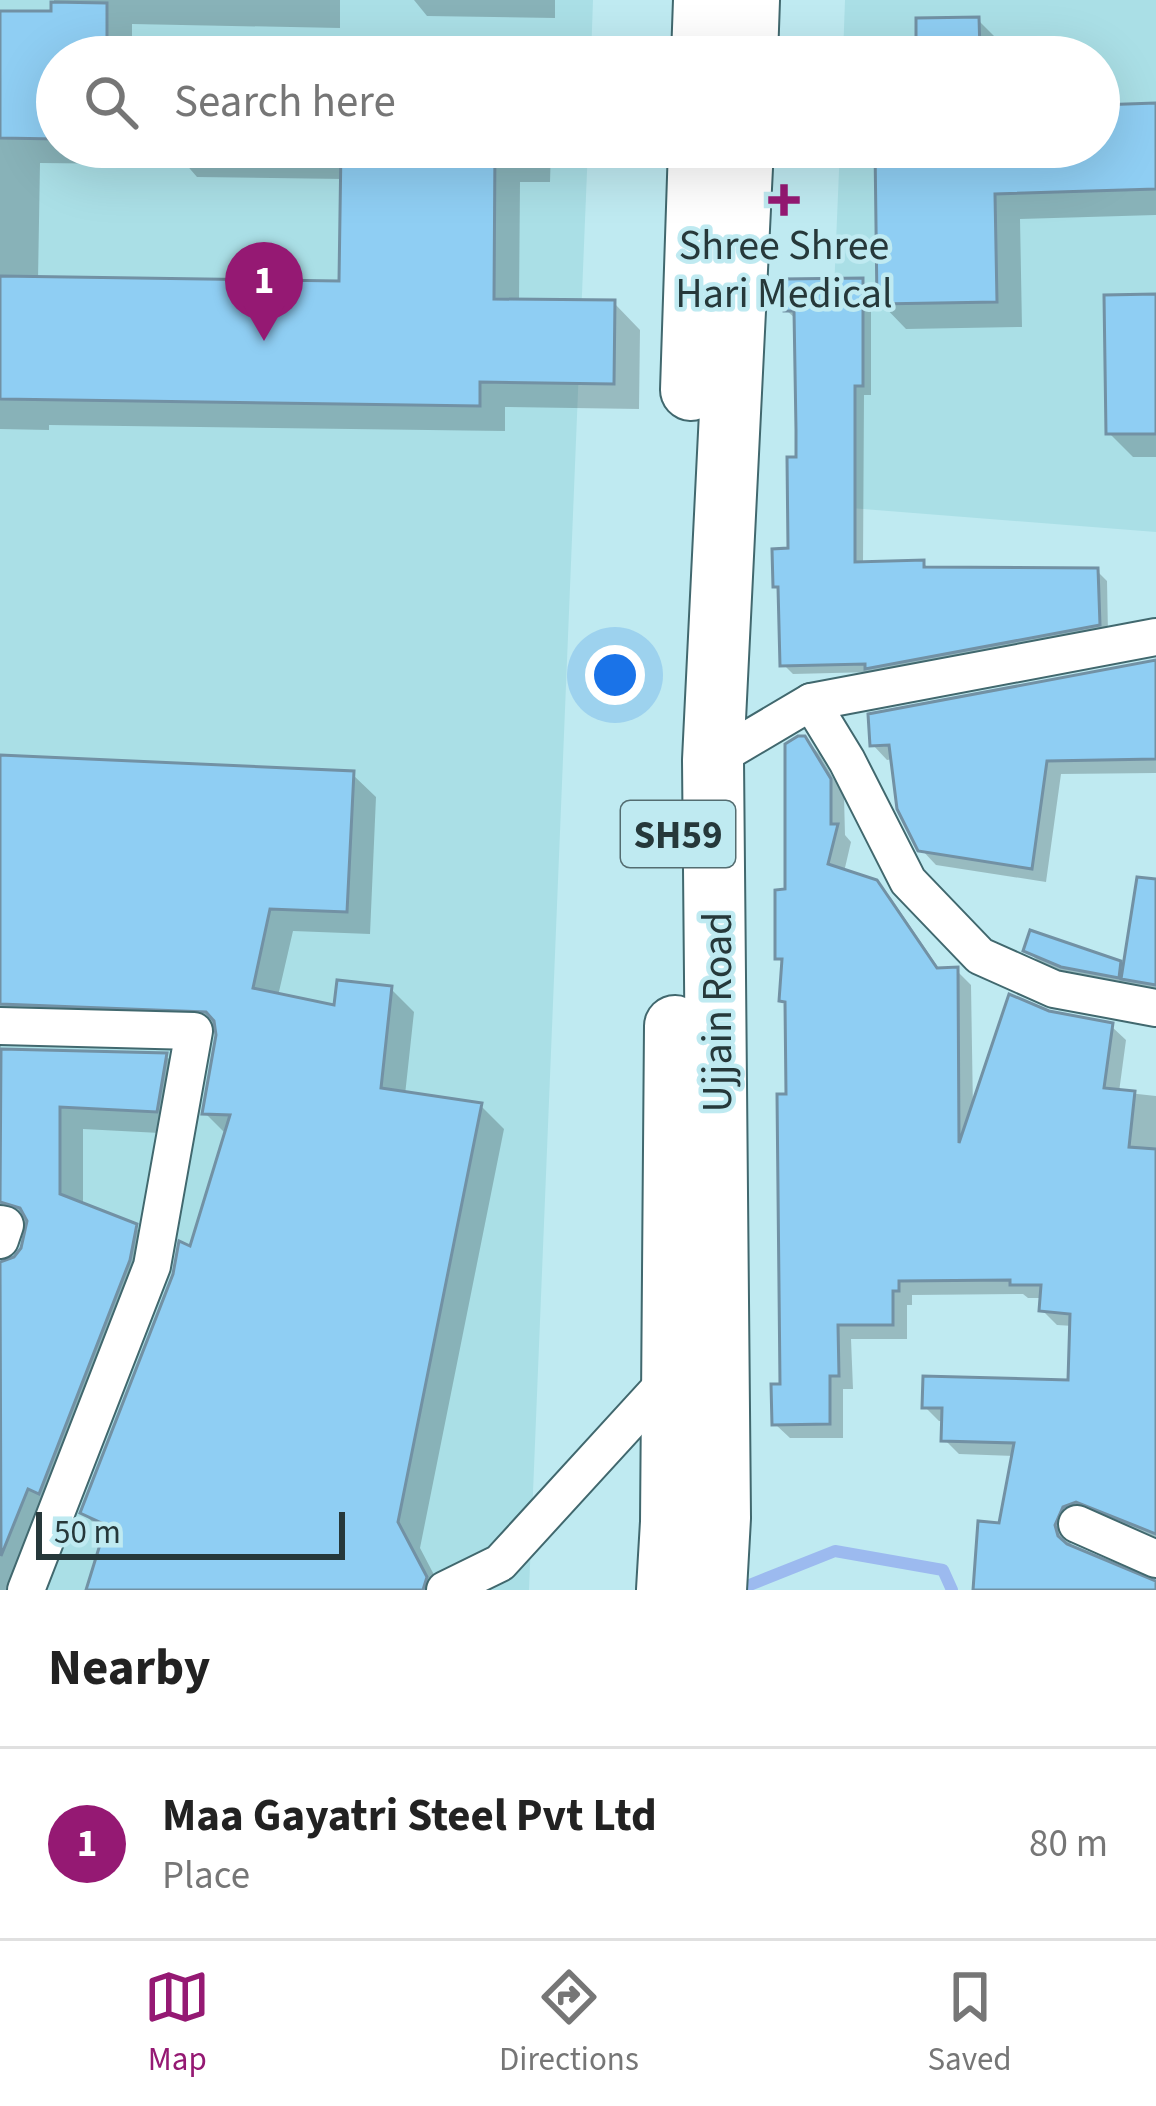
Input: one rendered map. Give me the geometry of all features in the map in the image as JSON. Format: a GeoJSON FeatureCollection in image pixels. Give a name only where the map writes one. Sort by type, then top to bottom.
{"type":"FeatureCollection","features":[{"type":"Feature","properties":{"kind":"main road"},"geometry":{"type":"LineString","coordinates":[[703,36],[704,0]]}},
{"type":"Feature","properties":{"kind":"main road"},"geometry":{"type":"LineString","coordinates":[[748,36],[749,0]]}},
{"type":"Feature","properties":{"kind":"main road","name":"Ujjain Road"},"geometry":{"type":"LineString","coordinates":[[698,168],[676,871],[672,1383],[696,1520],[716,1590]]}},
{"type":"Feature","properties":{"kind":"main road","name":"Ujjain Road"},"geometry":{"type":"LineString","coordinates":[[667,1590],[696,1520],[713,760],[741,168]]}},
{"type":"Feature","properties":{"kind":"street"},"geometry":{"type":"LineString","coordinates":[[713,760],[811,702],[1156,637]]}},
{"type":"Feature","properties":{"kind":"street"},"geometry":{"type":"LineString","coordinates":[[811,702],[908,880],[980,956],[1054,989],[1156,1008]]}},
{"type":"Feature","properties":{"kind":"street"},"geometry":{"type":"LineString","coordinates":[[0,1026],[194,1031],[152,1266],[26,1590]]}},
{"type":"Feature","properties":{"kind":"street"},"geometry":{"type":"LineString","coordinates":[[0,1224],[5,1225],[0,1240]]}},
{"type":"Feature","properties":{"kind":"street"},"geometry":{"type":"LineString","coordinates":[[445,1590],[500,1563],[661,1387],[672,1383]]}},
{"type":"Feature","properties":{"kind":"street"},"geometry":{"type":"LineString","coordinates":[[1077,1524],[1156,1558]]}},
{"type":"Feature","properties":{"kind":"shaded area"},"geometry":{"type":"Polygon","coordinates":[[[0,0],[593,0],[592,36],[36,36],[36,168],[587,168],[529,1590],[0,1590],[0,0]]]}},
{"type":"Feature","properties":{"kind":"shaded area"},"geometry":{"type":"Polygon","coordinates":[[[845,0],[1156,0],[1156,532],[825,506],[839,168],[1120,168],[1120,36],[844,36],[845,0]]]}},
{"type":"Feature","properties":{"kind":"building"},"geometry":{"type":"Polygon","coordinates":[[[51,2],[107,3],[107,36],[36,36],[36,139],[0,138],[0,11],[51,11],[51,2]]]}},
{"type":"Feature","properties":{"kind":"building"},"geometry":{"type":"Polygon","coordinates":[[[979,17],[980,36],[916,36],[916,18],[979,17]]]}},
{"type":"Feature","properties":{"kind":"building"},"geometry":{"type":"Polygon","coordinates":[[[1156,103],[1156,189],[995,194],[997,302],[877,304],[875,168],[1120,168],[1120,104],[1156,103]]]}},
{"type":"Feature","properties":{"kind":"building"},"geometry":{"type":"Polygon","coordinates":[[[341,168],[495,168],[494,299],[615,300],[614,384],[480,382],[480,406],[0,399],[0,276],[339,281],[341,168]]]}},
{"type":"Feature","properties":{"kind":"building"},"geometry":{"type":"Polygon","coordinates":[[[863,278],[863,386],[855,386],[855,562],[924,560],[924,567],[1098,568],[1100,625],[865,669],[865,664],[780,666],[772,549],[788,548],[787,457],[796,457],[794,311],[784,311],[783,279],[863,278]]]}},
{"type":"Feature","properties":{"kind":"building"},"geometry":{"type":"Polygon","coordinates":[[[1156,294],[1156,434],[1106,434],[1104,295],[1156,294]]]}},
{"type":"Feature","properties":{"kind":"building"},"geometry":{"type":"Polygon","coordinates":[[[1156,660],[1156,759],[1047,761],[1032,869],[918,851],[897,809],[889,745],[870,746],[868,714],[1156,660]]]}},
{"type":"Feature","properties":{"kind":"building"},"geometry":{"type":"Polygon","coordinates":[[[805,736],[831,779],[831,824],[838,824],[828,864],[877,880],[937,968],[958,967],[959,1143],[1009,994],[1049,1011],[1113,1023],[1104,1088],[1135,1091],[1129,1147],[1156,1149],[1156,1534],[1076,1502],[1063,1507],[1055,1525],[1067,1544],[1156,1581],[1156,1590],[973,1590],[978,1521],[999,1523],[1014,1443],[941,1441],[942,1408],[922,1408],[923,1376],[1068,1380],[1070,1314],[1039,1311],[1041,1285],[1010,1285],[1010,1280],[899,1281],[899,1291],[893,1291],[893,1325],[838,1325],[839,1376],[830,1376],[830,1424],[772,1425],[771,1384],[780,1384],[777,1094],[786,1094],[785,1002],[779,1001],[782,959],[775,959],[775,890],[785,889],[785,744],[805,736]]]}},
{"type":"Feature","properties":{"kind":"building"},"geometry":{"type":"Polygon","coordinates":[[[0,755],[354,771],[347,912],[270,909],[253,988],[334,1005],[337,980],[392,986],[381,1088],[482,1103],[398,1522],[427,1577],[423,1590],[86,1590],[106,1525],[80,1513],[173,1274],[179,1241],[190,1246],[230,1115],[202,1114],[216,1035],[214,1021],[206,1012],[0,1004],[0,755]]]}},
{"type":"Feature","properties":{"kind":"building"},"geometry":{"type":"Polygon","coordinates":[[[1137,877],[1156,879],[1156,985],[1121,979],[1137,877]]]}},
{"type":"Feature","properties":{"kind":"building"},"geometry":{"type":"Polygon","coordinates":[[[1030,930],[1121,961],[1119,978],[1061,967],[1023,951],[1030,930]]]}},
{"type":"Feature","properties":{"kind":"building"},"geometry":{"type":"Polygon","coordinates":[[[1,1049],[167,1053],[157,1112],[60,1107],[60,1194],[137,1224],[130,1260],[39,1494],[28,1489],[1,1556],[0,1262],[14,1257],[21,1248],[27,1221],[20,1208],[0,1202],[1,1049]]]}},
{"type":"Feature","properties":{"kind":"waterway"},"geometry":{"type":"LineString","coordinates":[[737,1590],[835,1551],[943,1570],[952,1590]]}},
{"type":"Feature","properties":{"kind":"place","name":"Shree Shree Hari Medical"},"geometry":{"type":"Point","coordinates":[784,200]}},
{"type":"Feature","properties":{"kind":"place","name":"Maa Gayatri Steel Pvt Ltd"},"geometry":{"type":"Point","coordinates":[264,341]}}]}
